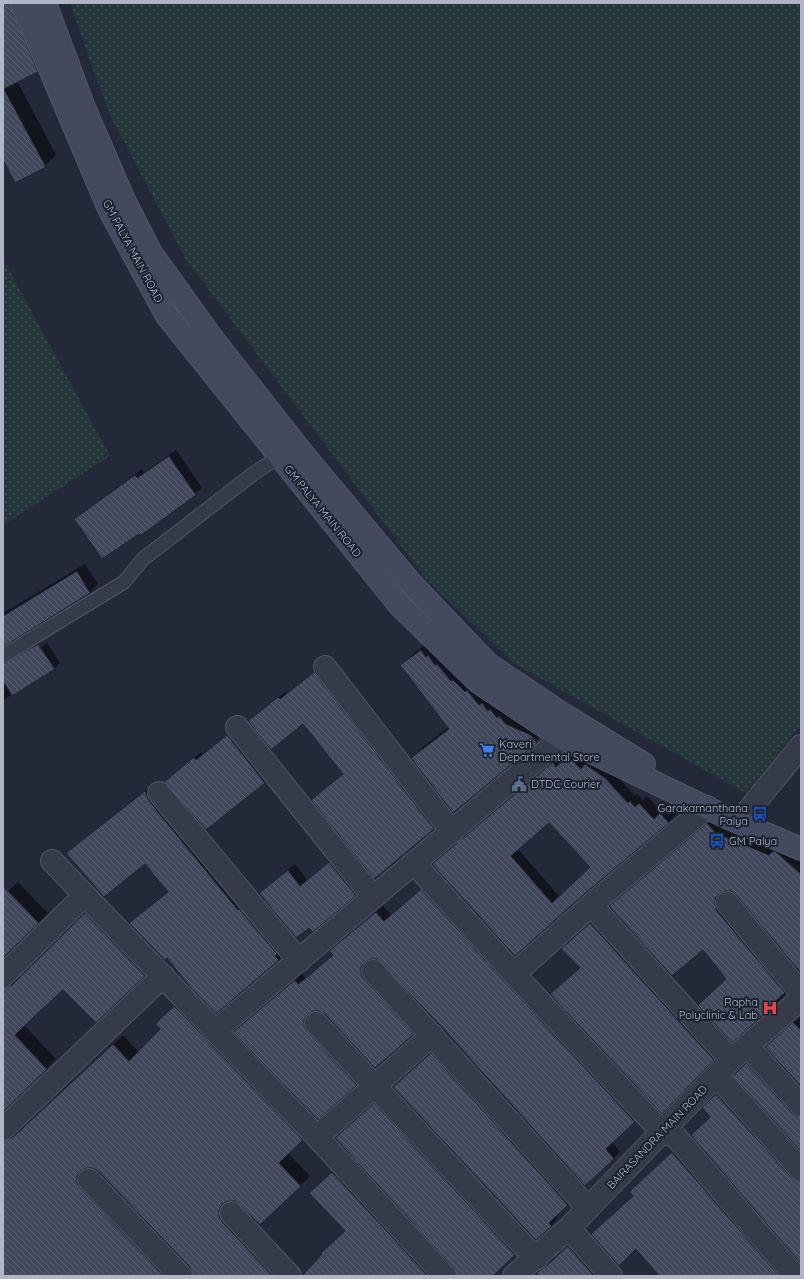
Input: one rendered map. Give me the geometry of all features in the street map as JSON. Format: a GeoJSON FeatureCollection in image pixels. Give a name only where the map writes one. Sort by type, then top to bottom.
{"type":"FeatureCollection","features":[{"type":"Feature","properties":{"kind":"main road","name":"GM PALYA MAIN ROAD"},"geometry":{"type":"LineString","coordinates":[[22,3],[109,209],[167,316],[288,451],[406,612],[478,682],[562,738],[732,820],[800,846]]}},
{"type":"Feature","properties":{"kind":"main road"},"geometry":{"type":"LineString","coordinates":[[45,3],[83,105],[124,200],[151,253],[212,338],[288,451],[488,664],[561,713],[642,763],[715,804],[732,820]]}},
{"type":"Feature","properties":{"kind":"street"},"geometry":{"type":"LineString","coordinates":[[325,667],[452,832]]}},
{"type":"Feature","properties":{"kind":"street"},"geometry":{"type":"LineString","coordinates":[[238,727],[373,897]]}},
{"type":"Feature","properties":{"kind":"street"},"geometry":{"type":"LineString","coordinates":[[215,1031],[562,738]]}},
{"type":"Feature","properties":{"kind":"street"},"geometry":{"type":"LineString","coordinates":[[732,820],[801,746]]}},
{"type":"Feature","properties":{"kind":"street"},"geometry":{"type":"LineString","coordinates":[[158,793],[299,961]]}},
{"type":"Feature","properties":{"kind":"street"},"geometry":{"type":"LineString","coordinates":[[514,974],[591,905],[707,807]]}},
{"type":"Feature","properties":{"kind":"street"},"geometry":{"type":"LineString","coordinates":[[52,862],[317,1137],[445,1276]]}},
{"type":"Feature","properties":{"kind":"street"},"geometry":{"type":"LineString","coordinates":[[414,863],[514,974],[661,1131],[676,1137],[795,1276]]}},
{"type":"Feature","properties":{"kind":"street"},"geometry":{"type":"LineString","coordinates":[[3,976],[84,896]]}},
{"type":"Feature","properties":{"kind":"street"},"geometry":{"type":"LineString","coordinates":[[727,903],[801,993]]}},
{"type":"Feature","properties":{"kind":"street"},"geometry":{"type":"LineString","coordinates":[[591,905],[732,1061],[801,1170]]}},
{"type":"Feature","properties":{"kind":"street"},"geometry":{"type":"LineString","coordinates":[[373,971],[588,1208]]}},
{"type":"Feature","properties":{"kind":"street"},"geometry":{"type":"LineString","coordinates":[[3,1129],[163,976]]}},
{"type":"Feature","properties":{"kind":"street","name":"BAIRASANDRA MAIN ROAD"},"geometry":{"type":"LineString","coordinates":[[514,1276],[536,1259],[569,1228],[661,1131],[732,1061],[801,999]]}},
{"type":"Feature","properties":{"kind":"street"},"geometry":{"type":"LineString","coordinates":[[316,1023],[536,1259]]}},
{"type":"Feature","properties":{"kind":"street"},"geometry":{"type":"LineString","coordinates":[[317,1137],[432,1035]]}},
{"type":"Feature","properties":{"kind":"street"},"geometry":{"type":"LineString","coordinates":[[732,1061],[801,1105]]}},
{"type":"Feature","properties":{"kind":"street"},"geometry":{"type":"LineString","coordinates":[[89,1180],[181,1276]]}},
{"type":"Feature","properties":{"kind":"street"},"geometry":{"type":"LineString","coordinates":[[231,1213],[290,1276]]}},
{"type":"Feature","properties":{"kind":"street"},"geometry":{"type":"LineString","coordinates":[[569,1228],[611,1276]]}},
{"type":"Feature","properties":{"kind":"lane"},"geometry":{"type":"LineString","coordinates":[[3,656],[124,582],[143,559],[253,474],[288,451]]}},
{"type":"Feature","properties":{"kind":"shaded area"},"geometry":{"type":"Polygon","coordinates":[[[70,3],[801,3],[801,725],[746,793],[515,664],[426,579],[185,258],[108,111],[70,3]]]}},
{"type":"Feature","properties":{"kind":"shaded area"},"geometry":{"type":"Polygon","coordinates":[[[3,259],[110,456],[3,525],[3,259]]]}},
{"type":"Feature","properties":{"kind":"building"},"geometry":{"type":"Polygon","coordinates":[[[3,3],[10,3],[38,72],[4,89],[46,167],[15,183],[3,160],[3,3]]]}},
{"type":"Feature","properties":{"kind":"building"},"geometry":{"type":"Polygon","coordinates":[[[169,456],[196,495],[140,536],[139,534],[102,559],[74,519],[135,475],[137,478],[169,456]]]}},
{"type":"Feature","properties":{"kind":"building"},"geometry":{"type":"Polygon","coordinates":[[[77,571],[90,593],[3,647],[3,616],[77,571]]]}},
{"type":"Feature","properties":{"kind":"building"},"geometry":{"type":"Polygon","coordinates":[[[38,644],[55,669],[12,696],[3,681],[3,664],[38,644]]]}},
{"type":"Feature","properties":{"kind":"building"},"geometry":{"type":"Polygon","coordinates":[[[421,650],[426,657],[428,655],[435,665],[437,664],[451,681],[453,680],[465,692],[467,690],[479,705],[482,703],[488,711],[490,709],[497,718],[499,716],[506,724],[531,735],[537,743],[453,813],[411,758],[449,729],[400,665],[421,650]]]}},
{"type":"Feature","properties":{"kind":"building"},"geometry":{"type":"Polygon","coordinates":[[[314,672],[434,829],[374,879],[311,800],[343,774],[303,724],[271,750],[248,721],[278,697],[280,699],[314,672]]]}},
{"type":"Feature","properties":{"kind":"building"},"geometry":{"type":"Polygon","coordinates":[[[227,735],[265,783],[206,830],[164,782],[194,757],[196,760],[227,735]]]}},
{"type":"Feature","properties":{"kind":"building"},"geometry":{"type":"Polygon","coordinates":[[[568,756],[581,769],[585,764],[605,778],[628,803],[630,801],[635,807],[639,803],[654,819],[660,813],[669,823],[583,895],[515,956],[432,864],[553,762],[556,767],[568,756]],[[549,823],[511,856],[552,903],[590,867],[549,823]]]}},
{"type":"Feature","properties":{"kind":"building"},"geometry":{"type":"Polygon","coordinates":[[[145,791],[149,801],[238,910],[239,909],[277,954],[275,956],[279,960],[216,1014],[191,988],[167,958],[165,960],[129,923],[168,892],[145,864],[104,897],[66,853],[145,791]]]}},
{"type":"Feature","properties":{"kind":"building"},"geometry":{"type":"Polygon","coordinates":[[[707,823],[716,833],[769,855],[773,851],[776,852],[801,874],[801,973],[736,895],[731,891],[725,891],[715,898],[717,911],[785,993],[774,1002],[776,1004],[732,1043],[698,1005],[726,979],[703,950],[672,976],[609,906],[707,823]]]}},
{"type":"Feature","properties":{"kind":"building"},"geometry":{"type":"Polygon","coordinates":[[[329,862],[356,896],[313,932],[309,928],[296,938],[259,893],[288,870],[300,886],[329,862]]]}},
{"type":"Feature","properties":{"kind":"building"},"geometry":{"type":"Polygon","coordinates":[[[3,886],[39,923],[3,958],[3,886]]]}},
{"type":"Feature","properties":{"kind":"building"},"geometry":{"type":"Polygon","coordinates":[[[421,889],[635,1122],[606,1149],[614,1159],[585,1186],[441,1026],[377,959],[371,959],[365,962],[361,967],[361,974],[414,1034],[375,1068],[325,1014],[319,1011],[314,1011],[308,1014],[304,1020],[304,1025],[307,1031],[357,1085],[318,1120],[233,1032],[295,980],[298,984],[306,978],[333,955],[329,951],[376,912],[384,921],[421,889]]]}},
{"type":"Feature","properties":{"kind":"building"},"geometry":{"type":"Polygon","coordinates":[[[85,913],[145,976],[96,1023],[63,990],[15,1035],[47,1069],[3,1112],[3,988],[12,985],[85,913]]]}},
{"type":"Feature","properties":{"kind":"building"},"geometry":{"type":"Polygon","coordinates":[[[590,923],[714,1060],[662,1114],[550,994],[580,968],[561,949],[590,923]]]}},
{"type":"Feature","properties":{"kind":"building"},"geometry":{"type":"Polygon","coordinates":[[[174,1006],[303,1140],[279,1163],[301,1186],[260,1225],[235,1201],[228,1201],[222,1204],[219,1210],[219,1216],[222,1222],[273,1276],[193,1276],[190,1267],[98,1171],[93,1168],[86,1168],[77,1176],[77,1183],[80,1188],[164,1276],[3,1276],[3,1141],[12,1138],[113,1044],[129,1061],[160,1029],[155,1024],[174,1006]]]}},
{"type":"Feature","properties":{"kind":"building"},"geometry":{"type":"Polygon","coordinates":[[[793,1022],[801,1030],[801,1086],[765,1047],[793,1022]]]}},
{"type":"Feature","properties":{"kind":"building"},"geometry":{"type":"Polygon","coordinates":[[[431,1053],[568,1205],[549,1223],[552,1226],[536,1240],[393,1087],[431,1053]]]}},
{"type":"Feature","properties":{"kind":"building"},"geometry":{"type":"Polygon","coordinates":[[[746,1063],[792,1113],[801,1117],[801,1151],[733,1076],[746,1063]]]}},
{"type":"Feature","properties":{"kind":"building"},"geometry":{"type":"Polygon","coordinates":[[[716,1094],[792,1178],[801,1182],[801,1264],[691,1135],[710,1117],[702,1108],[716,1094]]]}},
{"type":"Feature","properties":{"kind":"building"},"geometry":{"type":"Polygon","coordinates":[[[374,1103],[515,1255],[493,1276],[457,1276],[454,1268],[335,1138],[374,1103]]]}},
{"type":"Feature","properties":{"kind":"building"},"geometry":{"type":"Polygon","coordinates":[[[672,1152],[779,1276],[659,1276],[636,1249],[619,1266],[591,1234],[633,1196],[629,1192],[672,1152]]]}},
{"type":"Feature","properties":{"kind":"building"},"geometry":{"type":"Polygon","coordinates":[[[332,1172],[428,1276],[302,1276],[322,1254],[321,1253],[345,1231],[309,1193],[332,1172]]]}},
{"type":"Feature","properties":{"kind":"building"},"geometry":{"type":"Polygon","coordinates":[[[568,1246],[594,1276],[539,1276],[536,1273],[544,1268],[568,1246]]]}},
{"type":"Feature","properties":{"kind":"place","name":"Kaveri Departmental Store"},"geometry":{"type":"Point","coordinates":[487,750]}},
{"type":"Feature","properties":{"kind":"place","name":"DTDC Courier"},"geometry":{"type":"Point","coordinates":[519,784]}},
{"type":"Feature","properties":{"kind":"place","name":"Garakamanthana Palya"},"geometry":{"type":"Point","coordinates":[760,814]}},
{"type":"Feature","properties":{"kind":"place","name":"GM Palya"},"geometry":{"type":"Point","coordinates":[717,841]}},
{"type":"Feature","properties":{"kind":"place","name":"Rapha Polyclinic & Lab"},"geometry":{"type":"Point","coordinates":[770,1008]}}]}
